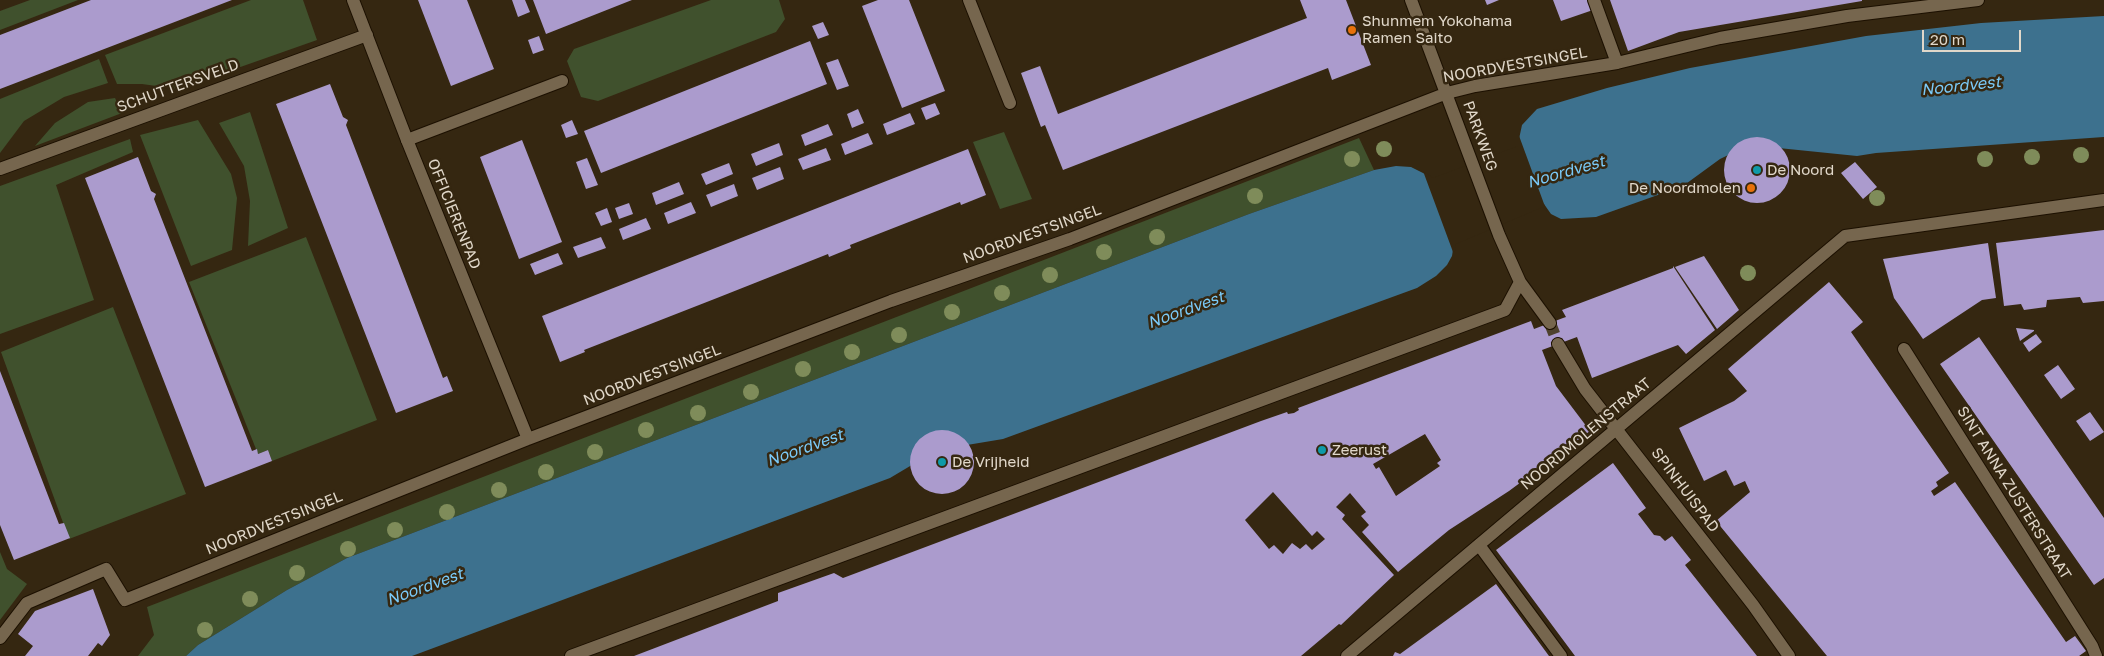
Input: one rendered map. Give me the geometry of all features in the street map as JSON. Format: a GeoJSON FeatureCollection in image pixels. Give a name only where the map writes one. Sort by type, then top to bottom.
{"type":"FeatureCollection","features":[{"type":"Feature","properties":{"kind":"street","name":"OFFICIERENPAD"},"geometry":{"type":"LineString","coordinates":[[354,0],[407,140],[528,439]]}},
{"type":"Feature","properties":{"kind":"street"},"geometry":{"type":"LineString","coordinates":[[969,0],[1010,103]]}},
{"type":"Feature","properties":{"kind":"street","name":"PARKWEG"},"geometry":{"type":"LineString","coordinates":[[1411,0],[1499,235],[1520,282]]}},
{"type":"Feature","properties":{"kind":"street"},"geometry":{"type":"LineString","coordinates":[[1594,0],[1617,63]]}},
{"type":"Feature","properties":{"kind":"street","name":"NOORDVESTSINGEL"},"geometry":{"type":"LineString","coordinates":[[0,638],[27,603],[106,569],[125,600],[528,439],[891,301],[1070,239],[1447,93],[1475,86],[1617,63],[1730,36],[1847,16],[1978,0]]}},
{"type":"Feature","properties":{"kind":"street","name":"SCHUTTERSVELD"},"geometry":{"type":"LineString","coordinates":[[0,169],[367,35]]}},
{"type":"Feature","properties":{"kind":"street"},"geometry":{"type":"LineString","coordinates":[[407,140],[562,81]]}},
{"type":"Feature","properties":{"kind":"street","name":"NOORDMOLENSTRAAT"},"geometry":{"type":"LineString","coordinates":[[1347,656],[1845,236],[2104,200]]}},
{"type":"Feature","properties":{"kind":"street"},"geometry":{"type":"LineString","coordinates":[[571,656],[1505,310],[1520,282],[1550,323]]}},
{"type":"Feature","properties":{"kind":"street","name":"SPINHUISPAD"},"geometry":{"type":"LineString","coordinates":[[1558,344],[1585,388],[1753,606],[1788,656]]}},
{"type":"Feature","properties":{"kind":"street","name":"SINT ANNA ZUSTERSTRAAT"},"geometry":{"type":"LineString","coordinates":[[1904,349],[2092,646],[2096,656]]}},
{"type":"Feature","properties":{"kind":"street"},"geometry":{"type":"LineString","coordinates":[[1479,546],[1561,656]]}},
{"type":"Feature","properties":{"kind":"green space"},"geometry":{"type":"Polygon","coordinates":[[[30,0],[78,0],[0,30],[0,11],[30,0]]]}},
{"type":"Feature","properties":{"kind":"green space"},"geometry":{"type":"Polygon","coordinates":[[[251,0],[303,0],[317,40],[178,89],[142,84],[117,84],[105,55],[251,0]]]}},
{"type":"Feature","properties":{"kind":"green space"},"geometry":{"type":"Polygon","coordinates":[[[711,0],[779,0],[785,19],[776,32],[598,101],[581,97],[567,61],[574,49],[711,0]]]}},
{"type":"Feature","properties":{"kind":"green space"},"geometry":{"type":"Polygon","coordinates":[[[99,59],[108,83],[64,97],[24,121],[0,153],[0,99],[99,59]]]}},
{"type":"Feature","properties":{"kind":"green space"},"geometry":{"type":"Polygon","coordinates":[[[115,98],[122,113],[35,146],[55,123],[88,102],[115,98]]]}},
{"type":"Feature","properties":{"kind":"green space"},"geometry":{"type":"Polygon","coordinates":[[[250,112],[288,228],[248,246],[250,201],[244,166],[219,123],[250,112]]]}},
{"type":"Feature","properties":{"kind":"green space"},"geometry":{"type":"Polygon","coordinates":[[[198,120],[231,174],[237,198],[232,250],[191,266],[140,135],[198,120]]]}},
{"type":"Feature","properties":{"kind":"green space"},"geometry":{"type":"Polygon","coordinates":[[[1004,132],[1032,199],[1000,209],[973,142],[1004,132]]]}},
{"type":"Feature","properties":{"kind":"green space"},"geometry":{"type":"Polygon","coordinates":[[[1359,138],[1374,170],[1249,214],[347,558],[287,590],[198,645],[186,656],[138,656],[154,635],[147,607],[1359,138]]]}},
{"type":"Feature","properties":{"kind":"green space"},"geometry":{"type":"Polygon","coordinates":[[[130,139],[133,152],[56,185],[94,300],[0,334],[0,186],[130,139]]]}},
{"type":"Feature","properties":{"kind":"green space"},"geometry":{"type":"Polygon","coordinates":[[[306,237],[377,420],[272,461],[268,450],[258,454],[189,282],[306,237]]]}},
{"type":"Feature","properties":{"kind":"green space"},"geometry":{"type":"Polygon","coordinates":[[[113,307],[186,494],[69,539],[1,352],[113,307]]]}},
{"type":"Feature","properties":{"kind":"green space"},"geometry":{"type":"Polygon","coordinates":[[[0,552],[7,569],[27,584],[0,620],[0,552]]]}},
{"type":"Feature","properties":{"kind":"water","name":"Noordvest"},"geometry":{"type":"Polygon","coordinates":[[[2104,16],[2104,137],[1876,153],[1857,156],[1749,145],[1720,159],[1683,186],[1596,217],[1561,219],[1551,214],[1544,204],[1454,243],[1452,256],[1447,265],[1436,276],[1417,288],[1003,439],[937,450],[890,478],[412,656],[186,656],[198,645],[287,590],[347,558],[1249,214],[1374,170],[1396,166],[1411,167],[1425,174],[1432,181],[1521,148],[1519,139],[1522,125],[1537,109],[1607,88],[1690,68],[1866,36],[1981,23],[2104,16]]]}},
{"type":"Feature","properties":{"kind":"pier"},"geometry":{"type":"Polygon","coordinates":[[[1518,133],[1547,212],[1543,207],[1456,244],[1455,251],[1453,252],[1423,171],[1433,178],[1518,146],[1518,133]]]}},
{"type":"Feature","properties":{"kind":"building"},"geometry":{"type":"Polygon","coordinates":[[[91,0],[232,0],[0,89],[0,35],[91,0]]]}},
{"type":"Feature","properties":{"kind":"building"},"geometry":{"type":"Polygon","coordinates":[[[418,0],[467,0],[494,69],[451,86],[418,0]]]}},
{"type":"Feature","properties":{"kind":"building"},"geometry":{"type":"Polygon","coordinates":[[[512,0],[525,0],[530,12],[518,17],[512,0]]]}},
{"type":"Feature","properties":{"kind":"building"},"geometry":{"type":"Polygon","coordinates":[[[533,0],[632,0],[546,34],[533,0]]]}},
{"type":"Feature","properties":{"kind":"building"},"geometry":{"type":"Polygon","coordinates":[[[878,0],[909,0],[945,91],[902,108],[862,6],[878,0]]]}},
{"type":"Feature","properties":{"kind":"building"},"geometry":{"type":"Polygon","coordinates":[[[1300,0],[1346,0],[1371,65],[1332,80],[1328,68],[1063,170],[1045,125],[1041,127],[1021,73],[1040,66],[1058,114],[1307,18],[1300,0]]]}},
{"type":"Feature","properties":{"kind":"building"},"geometry":{"type":"Polygon","coordinates":[[[1485,0],[1499,0],[1487,5],[1485,0]]]}},
{"type":"Feature","properties":{"kind":"building"},"geometry":{"type":"Polygon","coordinates":[[[1553,0],[1589,0],[1593,10],[1561,21],[1553,0]]]}},
{"type":"Feature","properties":{"kind":"building"},"geometry":{"type":"Polygon","coordinates":[[[1610,0],[1862,1],[1679,32],[1628,51],[1610,0]]]}},
{"type":"Feature","properties":{"kind":"building"},"geometry":{"type":"Polygon","coordinates":[[[823,22],[829,35],[818,39],[812,26],[823,22]]]}},
{"type":"Feature","properties":{"kind":"building"},"geometry":{"type":"Polygon","coordinates":[[[539,36],[544,50],[533,54],[528,40],[539,36]]]}},
{"type":"Feature","properties":{"kind":"building"},"geometry":{"type":"Polygon","coordinates":[[[810,41],[827,84],[601,173],[584,131],[810,41]]]}},
{"type":"Feature","properties":{"kind":"building"},"geometry":{"type":"Polygon","coordinates":[[[838,59],[849,86],[837,90],[826,63],[838,59]]]}},
{"type":"Feature","properties":{"kind":"building"},"geometry":{"type":"Polygon","coordinates":[[[330,84],[343,117],[348,120],[346,125],[443,378],[447,376],[453,391],[396,413],[276,104],[330,84]]]}},
{"type":"Feature","properties":{"kind":"building"},"geometry":{"type":"Polygon","coordinates":[[[935,103],[940,114],[926,120],[921,108],[935,103]]]}},
{"type":"Feature","properties":{"kind":"building"},"geometry":{"type":"Polygon","coordinates":[[[858,109],[864,123],[852,128],[847,114],[858,109]]]}},
{"type":"Feature","properties":{"kind":"building"},"geometry":{"type":"Polygon","coordinates":[[[910,113],[915,124],[887,135],[883,124],[910,113]]]}},
{"type":"Feature","properties":{"kind":"building"},"geometry":{"type":"Polygon","coordinates":[[[572,120],[578,134],[566,138],[561,125],[572,120]]]}},
{"type":"Feature","properties":{"kind":"building"},"geometry":{"type":"Polygon","coordinates":[[[828,124],[833,135],[805,146],[801,135],[828,124]]]}},
{"type":"Feature","properties":{"kind":"building"},"geometry":{"type":"Polygon","coordinates":[[[868,133],[873,144],[845,155],[841,144],[868,133]]]}},
{"type":"Feature","properties":{"kind":"building","name":"De Noord"},"geometry":{"type":"Polygon","coordinates":[[[1757,137],[1770,140],[1780,147],[1787,157],[1790,170],[1787,183],[1780,193],[1770,200],[1757,203],[1744,200],[1734,193],[1727,183],[1724,170],[1727,157],[1734,147],[1744,140],[1757,137]]]}},
{"type":"Feature","properties":{"kind":"building"},"geometry":{"type":"Polygon","coordinates":[[[522,140],[562,242],[519,259],[480,157],[522,140]]]}},
{"type":"Feature","properties":{"kind":"building"},"geometry":{"type":"Polygon","coordinates":[[[779,143],[783,155],[756,166],[751,154],[779,143]]]}},
{"type":"Feature","properties":{"kind":"building"},"geometry":{"type":"Polygon","coordinates":[[[826,148],[831,160],[803,170],[798,159],[826,148]]]}},
{"type":"Feature","properties":{"kind":"building"},"geometry":{"type":"Polygon","coordinates":[[[968,149],[986,195],[961,205],[960,202],[850,245],[851,248],[829,257],[828,254],[584,350],[585,352],[560,362],[542,316],[968,149]]]}},
{"type":"Feature","properties":{"kind":"building"},"geometry":{"type":"Polygon","coordinates":[[[138,157],[151,191],[156,194],[154,199],[252,451],[257,449],[258,454],[268,450],[272,461],[205,487],[85,178],[138,157]]]}},
{"type":"Feature","properties":{"kind":"building"},"geometry":{"type":"Polygon","coordinates":[[[587,158],[598,185],[586,189],[576,162],[587,158]]]}},
{"type":"Feature","properties":{"kind":"building"},"geometry":{"type":"Polygon","coordinates":[[[1855,162],[1877,187],[1863,199],[1841,173],[1855,162]]]}},
{"type":"Feature","properties":{"kind":"building"},"geometry":{"type":"Polygon","coordinates":[[[729,163],[733,174],[706,185],[701,174],[729,163]]]}},
{"type":"Feature","properties":{"kind":"building"},"geometry":{"type":"Polygon","coordinates":[[[780,167],[784,179],[757,190],[752,178],[780,167]]]}},
{"type":"Feature","properties":{"kind":"building"},"geometry":{"type":"Polygon","coordinates":[[[679,182],[684,194],[656,205],[652,193],[679,182]]]}},
{"type":"Feature","properties":{"kind":"building"},"geometry":{"type":"Polygon","coordinates":[[[734,184],[738,196],[711,207],[706,195],[734,184]]]}},
{"type":"Feature","properties":{"kind":"building"},"geometry":{"type":"Polygon","coordinates":[[[691,202],[696,213],[668,224],[664,213],[691,202]]]}},
{"type":"Feature","properties":{"kind":"building"},"geometry":{"type":"Polygon","coordinates":[[[629,203],[633,214],[619,219],[615,208],[629,203]]]}},
{"type":"Feature","properties":{"kind":"building"},"geometry":{"type":"Polygon","coordinates":[[[607,208],[612,222],[601,226],[595,213],[607,208]]]}},
{"type":"Feature","properties":{"kind":"building"},"geometry":{"type":"Polygon","coordinates":[[[646,218],[651,229],[623,240],[619,229],[646,218]]]}},
{"type":"Feature","properties":{"kind":"building"},"geometry":{"type":"Polygon","coordinates":[[[2104,230],[2104,301],[2083,303],[2080,297],[2047,300],[2046,307],[2024,310],[2021,304],[2004,306],[1996,243],[2104,230]]]}},
{"type":"Feature","properties":{"kind":"building"},"geometry":{"type":"Polygon","coordinates":[[[601,237],[606,248],[578,258],[573,247],[601,237]]]}},
{"type":"Feature","properties":{"kind":"building"},"geometry":{"type":"Polygon","coordinates":[[[1988,243],[1996,298],[1982,300],[1923,339],[1894,298],[1883,259],[1988,243]]]}},
{"type":"Feature","properties":{"kind":"building"},"geometry":{"type":"Polygon","coordinates":[[[558,253],[563,264],[535,275],[530,264],[558,253]]]}},
{"type":"Feature","properties":{"kind":"building"},"geometry":{"type":"Polygon","coordinates":[[[1704,256],[1739,310],[1717,329],[1675,267],[1704,256]]]}},
{"type":"Feature","properties":{"kind":"building"},"geometry":{"type":"Polygon","coordinates":[[[1673,266],[1715,330],[1686,354],[1678,345],[1592,378],[1577,337],[1542,350],[1556,386],[1590,431],[1509,491],[1449,530],[1398,572],[1362,532],[1369,525],[1361,516],[1366,512],[1350,493],[1336,507],[1345,515],[1342,519],[1394,575],[1341,625],[1339,624],[1301,656],[634,656],[778,601],[778,593],[834,573],[843,578],[1261,421],[1287,412],[1288,414],[1294,413],[1299,410],[1298,408],[1531,321],[1534,329],[1566,317],[1562,310],[1673,268],[1673,266]],[[1425,434],[1373,464],[1376,469],[1379,467],[1396,496],[1440,466],[1437,463],[1441,460],[1425,434]],[[1273,492],[1245,520],[1269,549],[1274,545],[1283,554],[1292,543],[1300,549],[1306,544],[1312,550],[1325,539],[1317,531],[1312,536],[1273,492]]]}},
{"type":"Feature","properties":{"kind":"building"},"geometry":{"type":"Polygon","coordinates":[[[1829,282],[1863,322],[1851,332],[1949,473],[1936,482],[1938,486],[1931,491],[1934,496],[1955,482],[2066,642],[2075,636],[2086,651],[2079,656],[1827,656],[1716,521],[1750,492],[1745,481],[1734,486],[1726,470],[1704,481],[1679,428],[1734,401],[1747,391],[1728,369],[1829,282]]]}},
{"type":"Feature","properties":{"kind":"building"},"geometry":{"type":"Polygon","coordinates":[[[2016,328],[2034,330],[2034,331],[2020,341],[2016,328]]]}},
{"type":"Feature","properties":{"kind":"building"},"geometry":{"type":"Polygon","coordinates":[[[2036,334],[2042,342],[2029,352],[2023,343],[2036,334]]]}},
{"type":"Feature","properties":{"kind":"building"},"geometry":{"type":"Polygon","coordinates":[[[1979,337],[2104,518],[2104,578],[2094,585],[1940,364],[1979,337]]]}},
{"type":"Feature","properties":{"kind":"building"},"geometry":{"type":"Polygon","coordinates":[[[2058,365],[2075,389],[2061,399],[2044,375],[2058,365]]]}},
{"type":"Feature","properties":{"kind":"building"},"geometry":{"type":"Polygon","coordinates":[[[0,371],[59,524],[64,523],[70,538],[14,560],[0,525],[0,371]]]}},
{"type":"Feature","properties":{"kind":"building"},"geometry":{"type":"Polygon","coordinates":[[[2090,412],[2104,432],[2090,441],[2076,421],[2090,412]]]}},
{"type":"Feature","properties":{"kind":"building","name":"De Vrijheid"},"geometry":{"type":"Polygon","coordinates":[[[936,430],[948,430],[965,439],[972,450],[974,462],[972,474],[965,485],[948,494],[936,494],[924,489],[915,480],[910,468],[910,456],[915,444],[924,435],[936,430]]]}},
{"type":"Feature","properties":{"kind":"building"},"geometry":{"type":"Polygon","coordinates":[[[1613,463],[1646,508],[1638,514],[1654,535],[1660,536],[1665,541],[1672,536],[1691,560],[1685,565],[1757,656],[1575,656],[1496,550],[1613,463]]]}},
{"type":"Feature","properties":{"kind":"building"},"geometry":{"type":"Polygon","coordinates":[[[1496,584],[1549,656],[1393,656],[1395,652],[1400,654],[1496,584]]]}},
{"type":"Feature","properties":{"kind":"building"},"geometry":{"type":"Polygon","coordinates":[[[93,589],[110,635],[102,646],[98,643],[88,656],[25,656],[33,646],[18,634],[35,611],[93,589]]]}},
{"type":"Feature","properties":{"kind":"tunnel"},"geometry":{"type":"LineString","coordinates":[[1550,323],[1558,344]]}},
{"type":"Feature","properties":{"kind":"place","name":"Shunmem Yokohama Ramen Saito"},"geometry":{"type":"Point","coordinates":[1352,30]}},
{"type":"Feature","properties":{"kind":"place","name":"De Noord"},"geometry":{"type":"Point","coordinates":[1757,170]}},
{"type":"Feature","properties":{"kind":"place","name":"De Noordmolen"},"geometry":{"type":"Point","coordinates":[1751,188]}},
{"type":"Feature","properties":{"kind":"place","name":"Zeerust"},"geometry":{"type":"Point","coordinates":[1322,450]}},
{"type":"Feature","properties":{"kind":"place","name":"De Vrijheid"},"geometry":{"type":"Point","coordinates":[942,462]}}]}
